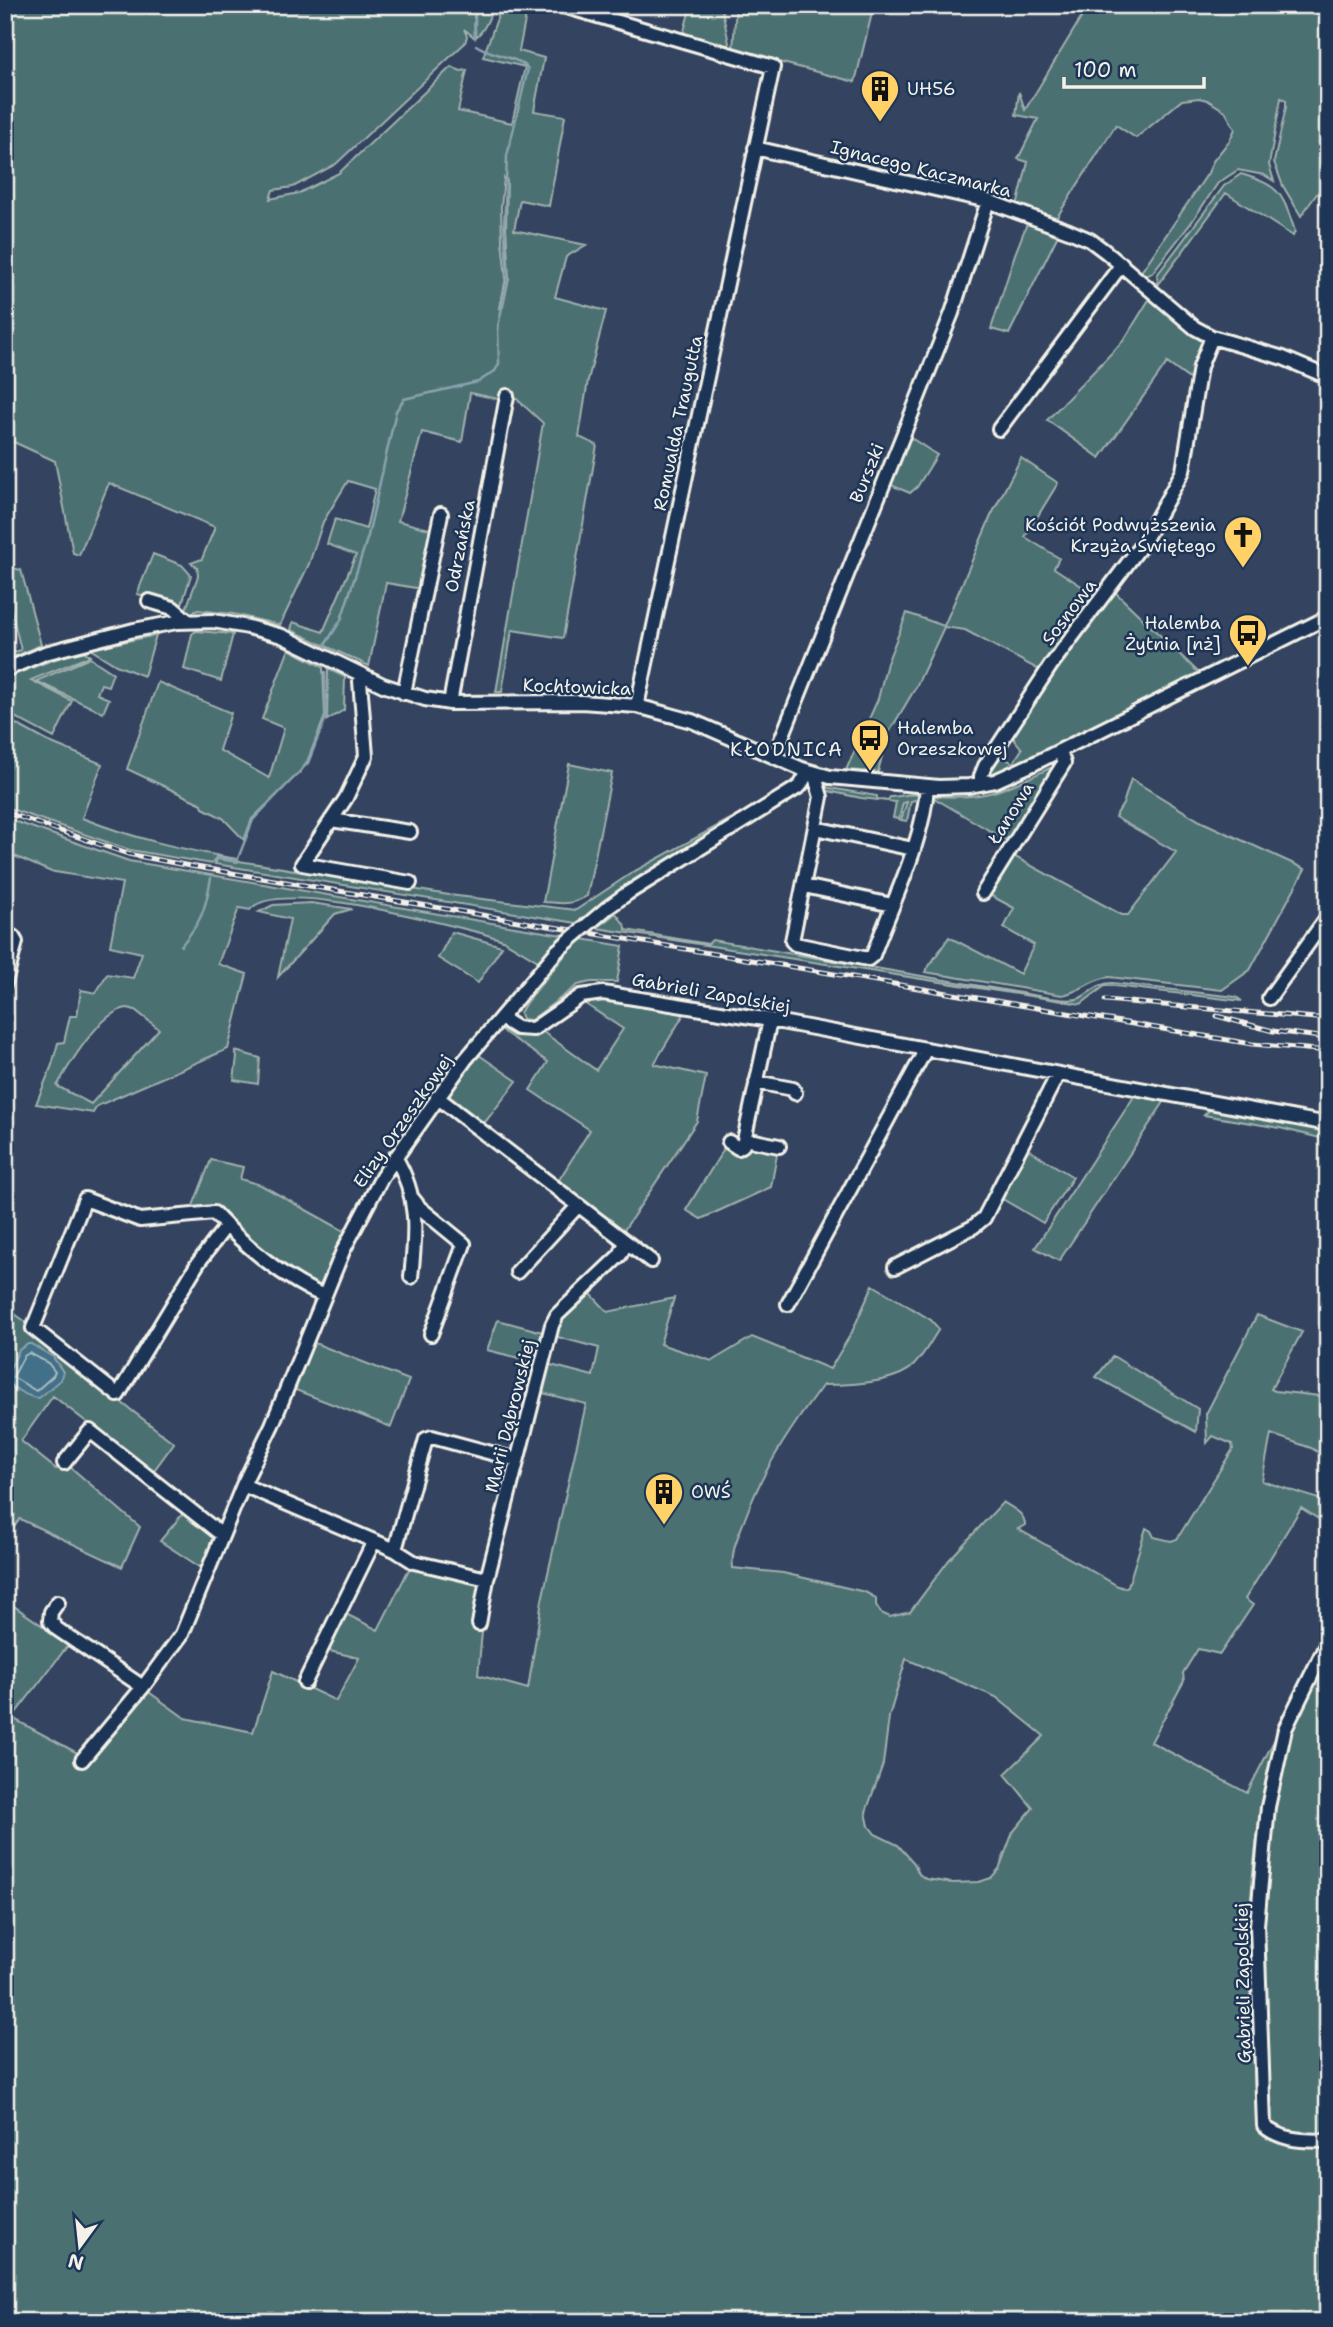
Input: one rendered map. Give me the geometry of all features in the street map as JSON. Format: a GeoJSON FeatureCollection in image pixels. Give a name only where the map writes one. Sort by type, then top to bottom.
{"type":"FeatureCollection","features":[{"type":"Feature","properties":{"kind":"street","name":"Romualda Traugutta"},"geometry":{"type":"LineString","coordinates":[[560,5],[773,67],[637,706]]}},
{"type":"Feature","properties":{"kind":"street","name":"Ignacego Kaczmarka"},"geometry":{"type":"LineString","coordinates":[[755,148],[988,201],[1084,237],[1122,264],[1195,328],[1212,337],[1283,358],[1328,377]]}},
{"type":"Feature","properties":{"kind":"street","name":"Burszki"},"geometry":{"type":"LineString","coordinates":[[774,757],[952,313],[988,201]]}},
{"type":"Feature","properties":{"kind":"street"},"geometry":{"type":"LineString","coordinates":[[999,429],[1122,264]]}},
{"type":"Feature","properties":{"kind":"street","name":"Sosnowa"},"geometry":{"type":"LineString","coordinates":[[981,784],[985,766],[1051,665],[1143,543],[1183,471],[1200,367],[1212,337]]}},
{"type":"Feature","properties":{"kind":"street","name":"Odrzańska"},"geometry":{"type":"LineString","coordinates":[[450,703],[507,396]]}},
{"type":"Feature","properties":{"kind":"street"},"geometry":{"type":"LineString","coordinates":[[404,693],[442,514]]}},
{"type":"Feature","properties":{"kind":"street"},"geometry":{"type":"LineString","coordinates":[[149,601],[173,608],[188,621]]}},
{"type":"Feature","properties":{"kind":"street","name":"Kochłowicka"},"geometry":{"type":"LineString","coordinates":[[5,670],[45,653],[155,625],[188,621],[231,623],[282,636],[404,693],[450,703],[581,702],[637,706],[692,721],[811,773],[842,779],[955,787],[995,781],[1328,617]]}},
{"type":"Feature","properties":{"kind":"street"},"geometry":{"type":"LineString","coordinates":[[363,675],[360,681],[366,756],[345,798],[302,864],[410,883]]}},
{"type":"Feature","properties":{"kind":"street","name":"Łanowa"},"geometry":{"type":"LineString","coordinates":[[983,893],[1064,763],[1060,751]]}},
{"type":"Feature","properties":{"kind":"street"},"geometry":{"type":"LineString","coordinates":[[811,773],[821,797],[792,938],[796,944],[871,958],[913,849],[926,808],[927,786]]}},
{"type":"Feature","properties":{"kind":"street","name":"Elizy Orzeszkowej"},"geometry":{"type":"LineString","coordinates":[[82,1760],[143,1688],[182,1634],[243,1485],[272,1425],[324,1296],[362,1212],[438,1097],[557,951],[628,893],[800,786],[811,773]]}},
{"type":"Feature","properties":{"kind":"street"},"geometry":{"type":"LineString","coordinates":[[331,820],[410,832]]}},
{"type":"Feature","properties":{"kind":"street"},"geometry":{"type":"LineString","coordinates":[[815,828],[913,849]]}},
{"type":"Feature","properties":{"kind":"street"},"geometry":{"type":"LineString","coordinates":[[804,886],[892,905]]}},
{"type":"Feature","properties":{"kind":"street"},"geometry":{"type":"LineString","coordinates":[[1269,998],[1328,916]]}},
{"type":"Feature","properties":{"kind":"street"},"geometry":{"type":"LineString","coordinates":[[5,933],[16,942],[5,982]]}},
{"type":"Feature","properties":{"kind":"street","name":"Gabrieli Zapolskiej"},"geometry":{"type":"LineString","coordinates":[[502,1018],[517,1028],[533,1028],[581,996],[603,993],[770,1020],[1328,1124]]}},
{"type":"Feature","properties":{"kind":"street"},"geometry":{"type":"LineString","coordinates":[[729,1142],[741,1148],[770,1020]]}},
{"type":"Feature","properties":{"kind":"street"},"geometry":{"type":"LineString","coordinates":[[788,1304],[926,1049]]}},
{"type":"Feature","properties":{"kind":"street"},"geometry":{"type":"LineString","coordinates":[[895,1268],[973,1227],[984,1218],[1058,1074]]}},
{"type":"Feature","properties":{"kind":"street"},"geometry":{"type":"LineString","coordinates":[[756,1082],[793,1089],[795,1093]]}},
{"type":"Feature","properties":{"kind":"street"},"geometry":{"type":"LineString","coordinates":[[438,1097],[651,1261]]}},
{"type":"Feature","properties":{"kind":"street"},"geometry":{"type":"LineString","coordinates":[[744,1139],[779,1146]]}},
{"type":"Feature","properties":{"kind":"street"},"geometry":{"type":"LineString","coordinates":[[396,1157],[413,1199],[464,1244],[463,1254],[431,1334]]}},
{"type":"Feature","properties":{"kind":"street"},"geometry":{"type":"LineString","coordinates":[[226,1226],[198,1263],[118,1395],[33,1328],[85,1199],[140,1220],[214,1213],[266,1259],[307,1289],[324,1296]]}},
{"type":"Feature","properties":{"kind":"street"},"geometry":{"type":"LineString","coordinates":[[411,1277],[414,1253],[413,1199]]}},
{"type":"Feature","properties":{"kind":"street"},"geometry":{"type":"LineString","coordinates":[[517,1272],[578,1206]]}},
{"type":"Feature","properties":{"kind":"street","name":"Marii Dąbrowskiej"},"geometry":{"type":"LineString","coordinates":[[479,1624],[486,1579],[552,1325],[557,1315],[620,1255],[626,1243]]}},
{"type":"Feature","properties":{"kind":"street"},"geometry":{"type":"LineString","coordinates":[[64,1463],[90,1431],[222,1535]]}},
{"type":"Feature","properties":{"kind":"street"},"geometry":{"type":"LineString","coordinates":[[396,1550],[426,1439],[432,1437],[517,1460]]}},
{"type":"Feature","properties":{"kind":"street"},"geometry":{"type":"LineString","coordinates":[[243,1485],[396,1550],[414,1562],[486,1579]]}},
{"type":"Feature","properties":{"kind":"street"},"geometry":{"type":"LineString","coordinates":[[305,1682],[374,1541]]}},
{"type":"Feature","properties":{"kind":"street"},"geometry":{"type":"LineString","coordinates":[[58,1602],[51,1612],[50,1620],[57,1629],[143,1688]]}},
{"type":"Feature","properties":{"kind":"street","name":"Gabrieli Zapolskiej"},"geometry":{"type":"LineString","coordinates":[[1328,1641],[1285,1729],[1268,1807],[1257,1925],[1264,2126],[1272,2133],[1290,2139],[1328,2141]]}},
{"type":"Feature","properties":{"kind":"green space"},"geometry":{"type":"Polygon","coordinates":[[[5,5],[474,5],[474,19],[476,5],[493,5],[479,34],[476,37],[474,21],[475,38],[464,29],[467,36],[465,43],[336,164],[293,187],[273,190],[270,199],[299,193],[339,173],[451,67],[467,70],[458,111],[512,123],[525,67],[483,57],[502,5],[528,5],[519,51],[544,58],[534,111],[565,116],[549,206],[520,200],[514,230],[586,245],[566,257],[555,297],[606,311],[588,380],[579,437],[597,445],[563,638],[512,630],[502,692],[496,692],[543,423],[506,389],[503,400],[470,393],[462,442],[422,432],[398,521],[433,530],[422,589],[386,583],[369,666],[291,630],[293,622],[323,632],[356,555],[327,544],[335,519],[366,529],[375,489],[348,481],[323,522],[309,564],[280,625],[233,614],[198,610],[188,614],[186,609],[198,576],[197,567],[191,563],[202,559],[215,527],[109,483],[79,555],[73,553],[55,461],[5,438],[5,5]],[[504,178],[501,207],[506,278],[500,308],[503,307],[509,278],[507,181],[504,178]]]}},
{"type":"Feature","properties":{"kind":"green space"},"geometry":{"type":"Polygon","coordinates":[[[691,5],[721,5],[729,43],[726,48],[683,35],[691,5]]]}},
{"type":"Feature","properties":{"kind":"green space"},"geometry":{"type":"Polygon","coordinates":[[[736,5],[874,5],[855,82],[733,50],[736,5]]]}},
{"type":"Feature","properties":{"kind":"green space"},"geometry":{"type":"Polygon","coordinates":[[[1089,5],[1323,5],[1328,9],[1328,178],[1301,216],[1283,186],[1274,162],[1286,107],[1286,100],[1281,98],[1269,165],[1274,181],[1264,175],[1238,170],[1218,183],[1152,273],[1144,277],[1139,275],[1235,129],[1225,111],[1207,100],[1182,100],[1136,138],[1116,125],[1055,220],[1017,206],[1028,162],[1018,159],[1038,119],[1016,115],[1019,92],[1025,110],[1089,5]]]}},
{"type":"Feature","properties":{"kind":"green space"},"geometry":{"type":"Polygon","coordinates":[[[1241,174],[1272,187],[1278,193],[1291,218],[1295,231],[1293,236],[1226,193],[1158,285],[1157,275],[1224,186],[1241,174]]]}},
{"type":"Feature","properties":{"kind":"green space"},"geometry":{"type":"Polygon","coordinates":[[[1028,221],[1059,233],[1009,334],[991,329],[1028,221]]]}},
{"type":"Feature","properties":{"kind":"green space"},"geometry":{"type":"Polygon","coordinates":[[[1150,298],[1202,342],[1192,381],[1167,363],[1100,458],[1047,420],[1124,340],[1150,298]]]}},
{"type":"Feature","properties":{"kind":"green space"},"geometry":{"type":"Polygon","coordinates":[[[905,434],[937,455],[917,487],[910,493],[886,483],[905,434]]]}},
{"type":"Feature","properties":{"kind":"green space"},"geometry":{"type":"Polygon","coordinates":[[[1021,458],[1058,483],[1025,537],[1059,558],[1054,568],[1098,597],[1041,671],[965,630],[944,627],[916,687],[887,736],[878,772],[846,770],[878,699],[887,663],[907,613],[944,626],[991,516],[1021,458]]]}},
{"type":"Feature","properties":{"kind":"green space"},"geometry":{"type":"Polygon","coordinates":[[[153,554],[182,565],[191,575],[182,604],[137,594],[153,554]]]}},
{"type":"Feature","properties":{"kind":"green space"},"geometry":{"type":"Polygon","coordinates":[[[5,566],[21,570],[41,645],[5,661],[5,655],[21,650],[5,585],[5,566]]]}},
{"type":"Feature","properties":{"kind":"green space"},"geometry":{"type":"Polygon","coordinates":[[[1113,590],[1199,673],[996,776],[988,774],[997,754],[1013,763],[1022,749],[1010,734],[1056,666],[1113,590]]]}},
{"type":"Feature","properties":{"kind":"green space"},"geometry":{"type":"Polygon","coordinates":[[[196,631],[233,634],[221,681],[184,669],[192,634],[196,631]]]}},
{"type":"Feature","properties":{"kind":"green space"},"geometry":{"type":"Polygon","coordinates":[[[156,635],[144,676],[116,665],[90,649],[156,635]]]}},
{"type":"Feature","properties":{"kind":"green space"},"geometry":{"type":"Polygon","coordinates":[[[289,649],[323,667],[325,716],[307,762],[252,819],[244,840],[223,818],[203,808],[202,804],[127,769],[158,682],[231,713],[219,750],[269,778],[284,728],[262,719],[289,649]]]}},
{"type":"Feature","properties":{"kind":"green space"},"geometry":{"type":"Polygon","coordinates":[[[84,651],[90,656],[31,680],[72,701],[54,738],[5,712],[5,678],[84,651]]]}},
{"type":"Feature","properties":{"kind":"green space"},"geometry":{"type":"Polygon","coordinates":[[[90,658],[113,673],[108,686],[101,684],[97,694],[109,699],[103,713],[36,681],[90,658]]]}},
{"type":"Feature","properties":{"kind":"green space"},"geometry":{"type":"Polygon","coordinates":[[[328,669],[345,677],[344,710],[327,720],[328,669]]]}},
{"type":"Feature","properties":{"kind":"green space"},"geometry":{"type":"Polygon","coordinates":[[[5,718],[47,741],[102,764],[82,818],[158,843],[237,859],[216,857],[212,864],[130,850],[5,807],[5,718]]]}},
{"type":"Feature","properties":{"kind":"green space"},"geometry":{"type":"Polygon","coordinates":[[[569,764],[612,773],[587,896],[571,903],[543,902],[569,764]]]}},
{"type":"Feature","properties":{"kind":"green space"},"geometry":{"type":"Polygon","coordinates":[[[1054,768],[1053,774],[1009,842],[934,798],[994,792],[1054,768]]]}},
{"type":"Feature","properties":{"kind":"green space"},"geometry":{"type":"Polygon","coordinates":[[[1131,779],[1200,821],[1305,869],[1250,970],[1222,990],[1109,977],[1062,995],[925,972],[949,937],[1020,974],[1034,945],[1004,928],[1014,908],[986,893],[1010,854],[1122,915],[1128,915],[1176,852],[1115,817],[1123,804],[1131,779]]]}},
{"type":"Feature","properties":{"kind":"green space"},"geometry":{"type":"Polygon","coordinates":[[[824,787],[877,796],[877,799],[888,800],[890,797],[912,795],[923,798],[911,801],[907,821],[901,820],[907,802],[903,803],[899,819],[893,818],[896,802],[861,798],[828,791],[825,801],[824,787]]]}},
{"type":"Feature","properties":{"kind":"green space"},"geometry":{"type":"Polygon","coordinates":[[[5,818],[129,861],[562,935],[541,961],[538,961],[503,940],[481,933],[360,906],[291,898],[266,901],[250,910],[239,908],[218,964],[247,974],[228,1049],[97,1106],[93,1113],[36,1104],[58,1043],[64,1042],[70,1016],[77,1016],[81,990],[96,993],[107,974],[133,978],[142,953],[110,946],[122,883],[49,871],[5,852],[5,818]],[[128,1008],[118,1011],[97,1027],[57,1086],[91,1104],[159,1029],[135,1010],[128,1008]]]}},
{"type":"Feature","properties":{"kind":"green space"},"geometry":{"type":"Polygon","coordinates":[[[732,818],[738,818],[576,923],[215,864],[217,859],[239,861],[449,895],[576,910],[633,872],[732,818]]]}},
{"type":"Feature","properties":{"kind":"green space"},"geometry":{"type":"Polygon","coordinates":[[[311,903],[352,909],[335,914],[278,977],[290,919],[259,912],[273,905],[311,903]]]}},
{"type":"Feature","properties":{"kind":"green space"},"geometry":{"type":"Polygon","coordinates":[[[616,913],[626,930],[708,944],[712,940],[1050,998],[1077,999],[1099,986],[1112,983],[1236,997],[1242,1001],[1106,985],[1081,1004],[597,928],[616,913]]]}},
{"type":"Feature","properties":{"kind":"green space"},"geometry":{"type":"Polygon","coordinates":[[[452,932],[502,946],[478,983],[438,958],[452,932]]]}},
{"type":"Feature","properties":{"kind":"green space"},"geometry":{"type":"Polygon","coordinates":[[[582,939],[623,946],[617,982],[578,985],[531,1020],[522,1019],[520,1013],[525,1004],[570,949],[582,939]]]}},
{"type":"Feature","properties":{"kind":"green space"},"geometry":{"type":"Polygon","coordinates":[[[596,999],[684,1014],[654,1064],[706,1076],[697,1121],[622,1233],[557,1183],[590,1130],[530,1090],[548,1062],[498,1028],[523,1035],[539,1029],[596,1070],[623,1029],[584,1003],[596,999]]]}},
{"type":"Feature","properties":{"kind":"green space"},"geometry":{"type":"Polygon","coordinates":[[[235,1051],[260,1058],[258,1084],[234,1080],[237,1057],[235,1051]]]}},
{"type":"Feature","properties":{"kind":"green space"},"geometry":{"type":"Polygon","coordinates":[[[479,1055],[517,1081],[482,1126],[445,1097],[479,1055]]]}},
{"type":"Feature","properties":{"kind":"green space"},"geometry":{"type":"Polygon","coordinates":[[[1135,1095],[1166,1099],[1059,1261],[1035,1248],[1135,1095]]]}},
{"type":"Feature","properties":{"kind":"green space"},"geometry":{"type":"Polygon","coordinates":[[[1213,1107],[1328,1130],[1328,1140],[1280,1128],[1204,1115],[1213,1107]]]}},
{"type":"Feature","properties":{"kind":"green space"},"geometry":{"type":"Polygon","coordinates":[[[747,1143],[778,1149],[771,1187],[701,1219],[686,1210],[725,1147],[742,1153],[747,1143]]]}},
{"type":"Feature","properties":{"kind":"green space"},"geometry":{"type":"Polygon","coordinates":[[[1026,1148],[1073,1177],[1043,1223],[1001,1198],[1026,1148]]]}},
{"type":"Feature","properties":{"kind":"green space"},"geometry":{"type":"Polygon","coordinates":[[[211,1160],[243,1167],[240,1179],[261,1185],[346,1232],[321,1290],[268,1256],[214,1210],[191,1211],[211,1160]]]}},
{"type":"Feature","properties":{"kind":"green space"},"geometry":{"type":"Polygon","coordinates":[[[873,1285],[931,1320],[939,1329],[914,1365],[896,1376],[871,1382],[823,1385],[789,1434],[751,1502],[733,1555],[733,1568],[783,1573],[865,1592],[876,1598],[876,1605],[881,1613],[890,1617],[910,1612],[949,1560],[1003,1502],[1023,1517],[1025,1525],[1018,1529],[1118,1586],[1128,1586],[1146,1528],[1154,1537],[1171,1541],[1177,1539],[1233,1449],[1232,1444],[1213,1436],[1207,1443],[1206,1414],[1257,1315],[1302,1332],[1271,1389],[1328,1397],[1328,1458],[1311,1448],[1271,1434],[1262,1481],[1328,1502],[1328,1518],[1325,1523],[1301,1508],[1245,1599],[1253,1605],[1220,1654],[1198,1649],[1183,1673],[1184,1681],[1151,1742],[1247,1793],[1278,1733],[1258,1830],[1251,1904],[1256,2120],[1261,2130],[1328,2145],[1328,2322],[5,2322],[5,1600],[69,1644],[12,1718],[81,1755],[146,1690],[185,1718],[253,1732],[273,1671],[336,1701],[359,1658],[325,1650],[344,1613],[378,1630],[411,1565],[482,1582],[472,1626],[475,1631],[482,1632],[478,1675],[528,1689],[542,1600],[586,1404],[539,1392],[547,1364],[593,1376],[599,1348],[554,1336],[558,1323],[589,1292],[608,1312],[674,1298],[660,1344],[712,1361],[752,1337],[830,1369],[852,1332],[873,1285]],[[906,1659],[889,1717],[883,1764],[866,1812],[869,1826],[875,1834],[898,1845],[914,1863],[919,1874],[926,1879],[953,1883],[979,1882],[991,1878],[999,1869],[1013,1832],[1033,1808],[1005,1774],[1044,1736],[996,1697],[906,1659]]]}},
{"type":"Feature","properties":{"kind":"green space"},"geometry":{"type":"Polygon","coordinates":[[[5,1307],[29,1324],[26,1329],[174,1443],[152,1473],[53,1396],[21,1441],[56,1469],[60,1464],[68,1465],[140,1527],[122,1567],[20,1519],[5,1539],[5,1307]],[[39,1351],[8,1383],[33,1397],[53,1357],[39,1351]]]}},
{"type":"Feature","properties":{"kind":"green space"},"geometry":{"type":"Polygon","coordinates":[[[498,1320],[546,1333],[538,1363],[487,1350],[498,1320]]]}},
{"type":"Feature","properties":{"kind":"green space"},"geometry":{"type":"Polygon","coordinates":[[[312,1342],[409,1380],[391,1427],[293,1389],[312,1342]]]}},
{"type":"Feature","properties":{"kind":"green space"},"geometry":{"type":"Polygon","coordinates":[[[1113,1356],[1198,1409],[1196,1432],[1096,1377],[1113,1356]]]}},
{"type":"Feature","properties":{"kind":"green space"},"geometry":{"type":"Polygon","coordinates":[[[185,1511],[216,1535],[203,1569],[160,1541],[185,1511]]]}},
{"type":"Feature","properties":{"kind":"green space"},"geometry":{"type":"Polygon","coordinates":[[[1328,1653],[1328,2137],[1288,2134],[1268,2121],[1261,1929],[1270,1825],[1292,1729],[1328,1653]]]}},
{"type":"Feature","properties":{"kind":"water"},"geometry":{"type":"Polygon","coordinates":[[[28,1344],[53,1357],[63,1372],[60,1380],[39,1398],[20,1391],[11,1385],[6,1377],[19,1350],[28,1344]]]}},
{"type":"Feature","properties":{"kind":"waterway"},"geometry":{"type":"LineString","coordinates":[[475,5],[475,37]]}},
{"type":"Feature","properties":{"kind":"waterway"},"geometry":{"type":"LineString","coordinates":[[325,645],[341,620],[368,536],[396,411],[404,399],[478,382],[495,371],[499,364],[498,327],[508,278],[504,227],[507,156],[528,69],[520,62],[476,45]]}},
{"type":"Feature","properties":{"kind":"waterway"},"geometry":{"type":"LineString","coordinates":[[214,861],[216,858],[237,861],[253,820],[308,763],[326,717],[325,672]]}},
{"type":"Feature","properties":{"kind":"waterway"},"geometry":{"type":"LineString","coordinates":[[181,946],[202,915],[211,878]]}},
{"type":"Feature","properties":{"kind":"railway"},"geometry":{"type":"LineString","coordinates":[[5,812],[128,854],[190,866],[1252,1044],[1328,1051]]}},
{"type":"Feature","properties":{"kind":"railway"},"geometry":{"type":"LineString","coordinates":[[1105,1000],[1328,1019]]}},
{"type":"Feature","properties":{"kind":"railway"},"geometry":{"type":"LineString","coordinates":[[1217,1016],[1273,1031],[1328,1038]]}},
{"type":"Feature","properties":{"kind":"place","name":"UH56"},"geometry":{"type":"Point","coordinates":[880,123]}},
{"type":"Feature","properties":{"kind":"place","name":"Kościół Podwyższenia Krzyża Świętego"},"geometry":{"type":"Point","coordinates":[1243,569]}},
{"type":"Feature","properties":{"kind":"place","name":"Halemba Żytnia [nż]"},"geometry":{"type":"Point","coordinates":[1248,667]}},
{"type":"Feature","properties":{"kind":"place","name":"Halemba Orzeszkowej"},"geometry":{"type":"Point","coordinates":[870,772]}},
{"type":"Feature","properties":{"kind":"place","name":"OWŚ"},"geometry":{"type":"Point","coordinates":[664,1526]}},
{"type":"Feature","properties":{"kind":"district","name":"KŁODNICA"},"geometry":{"type":"Point","coordinates":[787,749]}}]}
